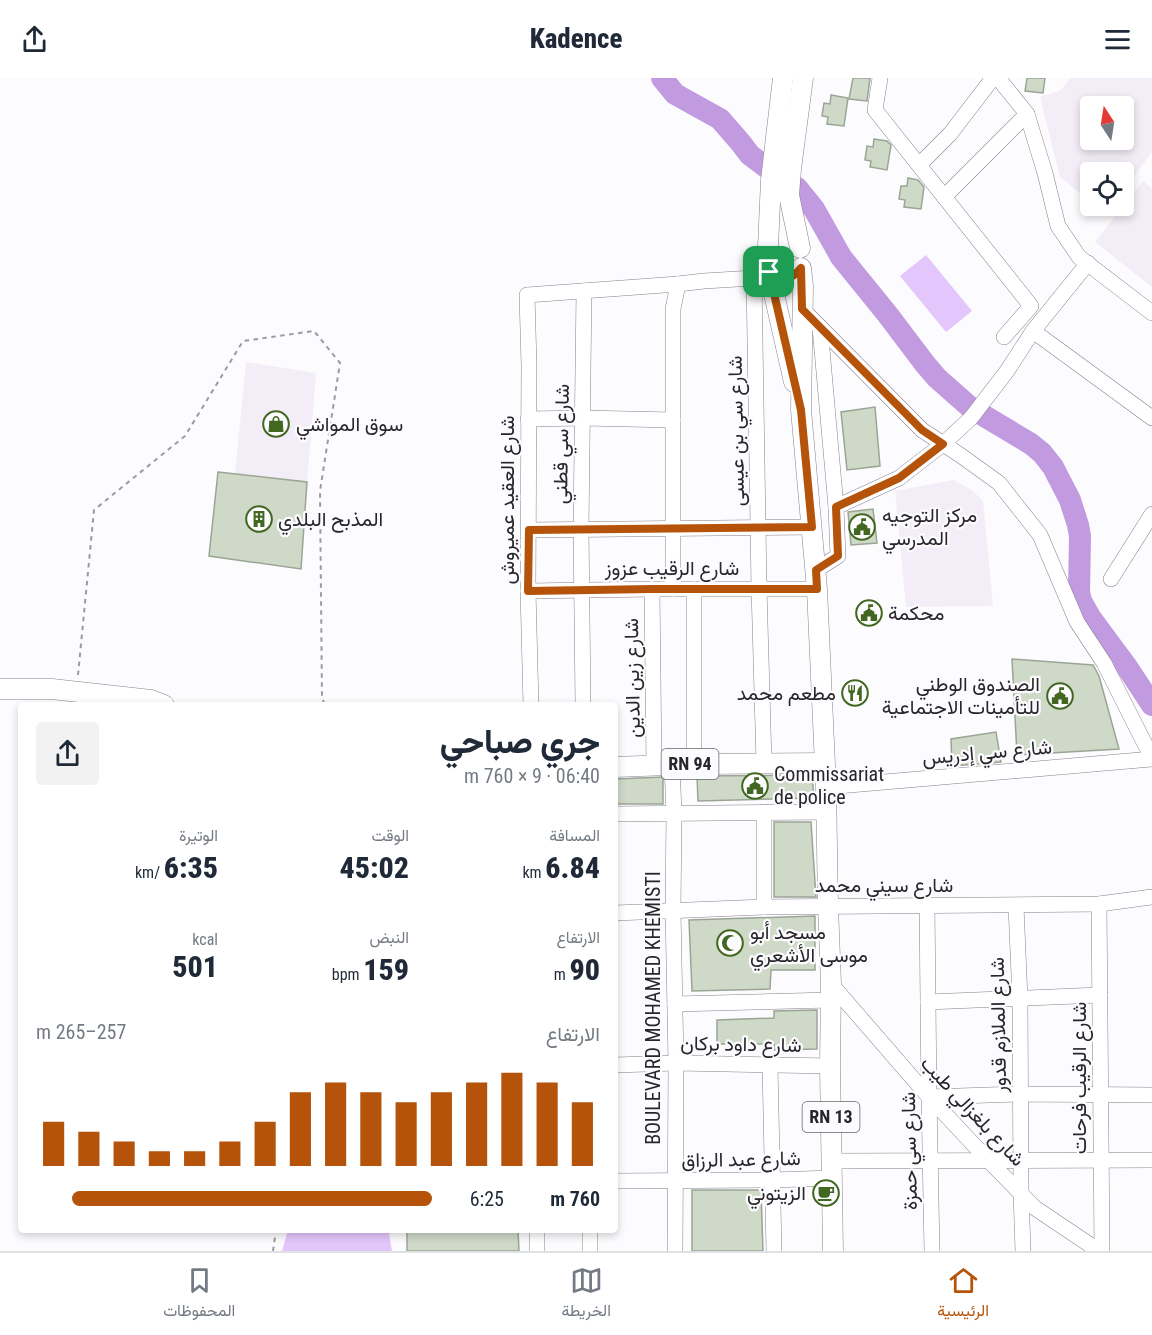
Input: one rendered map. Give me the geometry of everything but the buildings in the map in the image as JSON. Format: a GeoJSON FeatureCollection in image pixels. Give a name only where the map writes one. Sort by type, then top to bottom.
{"type":"FeatureCollection","features":[{"type":"Feature","properties":{"kind":"main road"},"geometry":{"type":"LineString","coordinates":[[783,78],[784,149],[789,195],[803,261],[797,274],[790,278],[761,275],[765,267],[765,253],[773,242],[788,240],[800,248]]}},
{"type":"Feature","properties":{"kind":"main road"},"geometry":{"type":"LineString","coordinates":[[768,247],[771,180],[784,149],[803,78]]}},
{"type":"Feature","properties":{"kind":"main road","name":"RN 13"},"geometry":{"type":"LineString","coordinates":[[801,268],[801,410],[816,580],[827,812],[833,1251]]}},
{"type":"Feature","properties":{"kind":"main road","name":"RN 13"},"geometry":{"type":"LineString","coordinates":[[761,275],[801,410]]}},
{"type":"Feature","properties":{"kind":"main road"},"geometry":{"type":"LineString","coordinates":[[0,689],[52,689],[156,702]]}},
{"type":"Feature","properties":{"kind":"main road","name":"RN 94"},"geometry":{"type":"LineString","coordinates":[[618,767],[824,763]]}},
{"type":"Feature","properties":{"kind":"street"},"geometry":{"type":"LineString","coordinates":[[880,78],[875,110],[1031,306],[1004,337]]}},
{"type":"Feature","properties":{"kind":"street"},"geometry":{"type":"LineString","coordinates":[[919,165],[950,134],[993,78]]}},
{"type":"Feature","properties":{"kind":"street"},"geometry":{"type":"LineString","coordinates":[[998,78],[1028,114],[1058,226],[1079,256],[1152,313]]}},
{"type":"Feature","properties":{"kind":"street"},"geometry":{"type":"LineString","coordinates":[[944,197],[1028,114]]}},
{"type":"Feature","properties":{"kind":"street"},"geometry":{"type":"LineString","coordinates":[[836,507],[899,478],[943,444],[971,418],[1007,371],[1033,331],[1088,263]]}},
{"type":"Feature","properties":{"kind":"street"},"geometry":{"type":"LineString","coordinates":[[584,291],[761,275]]}},
{"type":"Feature","properties":{"kind":"street","name":"شارع سي بن عيسى"},"geometry":{"type":"LineString","coordinates":[[761,275],[759,588],[764,763]]}},
{"type":"Feature","properties":{"kind":"street"},"geometry":{"type":"LineString","coordinates":[[673,589],[673,309],[678,284]]}},
{"type":"Feature","properties":{"kind":"street","name":"شارع العقيد عميروش"},"geometry":{"type":"LineString","coordinates":[[531,702],[528,591],[527,295],[584,291]]}},
{"type":"Feature","properties":{"kind":"street","name":"شارع سي قطني"},"geometry":{"type":"LineString","coordinates":[[583,702],[580,528],[584,291]]}},
{"type":"Feature","properties":{"kind":"street"},"geometry":{"type":"LineString","coordinates":[[802,309],[922,430],[999,483],[1040,535],[1077,622],[1104,663],[1152,758]]}},
{"type":"Feature","properties":{"kind":"street"},"geometry":{"type":"LineString","coordinates":[[816,580],[838,556],[836,507],[820,327]]}},
{"type":"Feature","properties":{"kind":"street"},"geometry":{"type":"LineString","coordinates":[[1033,331],[1152,418]]}},
{"type":"Feature","properties":{"kind":"street"},"geometry":{"type":"LineString","coordinates":[[528,419],[673,420]]}},
{"type":"Feature","properties":{"kind":"street"},"geometry":{"type":"LineString","coordinates":[[1111,579],[1152,514]]}},
{"type":"Feature","properties":{"kind":"street"},"geometry":{"type":"LineString","coordinates":[[529,530],[812,527]]}},
{"type":"Feature","properties":{"kind":"street","name":"شارع الرقيب عزوز"},"geometry":{"type":"LineString","coordinates":[[528,591],[759,588],[816,580]]}},
{"type":"Feature","properties":{"kind":"street","name":"شارع زين الدين"},"geometry":{"type":"LineString","coordinates":[[652,589],[663,766]]}},
{"type":"Feature","properties":{"kind":"street"},"geometry":{"type":"LineString","coordinates":[[694,589],[694,764]]}},
{"type":"Feature","properties":{"kind":"street","name":"شارع سي إدريس"},"geometry":{"type":"LineString","coordinates":[[826,787],[1152,758]]}},
{"type":"Feature","properties":{"kind":"street","name":"BOULEVARD MOHAMED KHEMISTI"},"geometry":{"type":"LineString","coordinates":[[663,766],[674,813],[675,1251]]}},
{"type":"Feature","properties":{"kind":"street"},"geometry":{"type":"LineString","coordinates":[[764,812],[764,908]]}},
{"type":"Feature","properties":{"kind":"street"},"geometry":{"type":"LineString","coordinates":[[618,814],[827,812]]}},
{"type":"Feature","properties":{"kind":"street","name":"شارع سيني محمد"},"geometry":{"type":"LineString","coordinates":[[618,913],[828,906],[1099,904],[1152,897]]}},
{"type":"Feature","properties":{"kind":"street","name":"شارع الرقيب فرحات"},"geometry":{"type":"LineString","coordinates":[[1099,904],[1100,1251]]}},
{"type":"Feature","properties":{"kind":"street","name":"شارع سي حمزة"},"geometry":{"type":"LineString","coordinates":[[927,906],[932,1251]]}},
{"type":"Feature","properties":{"kind":"street","name":"شارع الملازم قدور"},"geometry":{"type":"LineString","coordinates":[[1016,906],[1020,999],[1020,1161],[1023,1251]]}},
{"type":"Feature","properties":{"kind":"street"},"geometry":{"type":"LineString","coordinates":[[675,1004],[831,992]]}},
{"type":"Feature","properties":{"kind":"street","name":"شارع بلغزالي طيب"},"geometry":{"type":"LineString","coordinates":[[831,992],[1035,1208],[1100,1251]]}},
{"type":"Feature","properties":{"kind":"street"},"geometry":{"type":"LineString","coordinates":[[928,1002],[1100,995]]}},
{"type":"Feature","properties":{"kind":"street","name":"شارع داود بركان"},"geometry":{"type":"LineString","coordinates":[[618,1065],[676,1063],[830,1066]]}},
{"type":"Feature","properties":{"kind":"street"},"geometry":{"type":"LineString","coordinates":[[770,1065],[774,1251]]}},
{"type":"Feature","properties":{"kind":"street"},"geometry":{"type":"LineString","coordinates":[[929,1097],[1152,1095]]}},
{"type":"Feature","properties":{"kind":"street","name":"شارع عبد الرزاق"},"geometry":{"type":"LineString","coordinates":[[618,1181],[772,1180],[832,1169],[931,1161],[1152,1160]]}},
{"type":"Feature","properties":{"kind":"street"},"geometry":{"type":"LineString","coordinates":[[537,1233],[537,1251]]}},
{"type":"Feature","properties":{"kind":"street"},"geometry":{"type":"LineString","coordinates":[[590,1233],[590,1251]]}},
{"type":"Feature","properties":{"kind":"path"},"geometry":{"type":"LineString","coordinates":[[77,692],[94,510],[185,436],[243,340],[314,331],[340,363],[320,491],[324,702]]}},
{"type":"Feature","properties":{"kind":"path"},"geometry":{"type":"LineString","coordinates":[[273,1251],[276,1233]]}},
{"type":"Feature","properties":{"kind":"shaded area"},"geometry":{"type":"Polygon","coordinates":[[[1070,78],[1152,78],[1152,152],[1134,176],[1134,162],[1080,162],[1080,193],[1060,177],[1040,97],[1061,90],[1070,78]]]}},
{"type":"Feature","properties":{"kind":"shaded area"},"geometry":{"type":"Polygon","coordinates":[[[1143,181],[1152,189],[1152,287],[1095,242],[1115,216],[1134,216],[1134,192],[1143,181]]]}},
{"type":"Feature","properties":{"kind":"shaded area"},"geometry":{"type":"Polygon","coordinates":[[[926,255],[972,311],[946,332],[900,276],[926,255]]]}},
{"type":"Feature","properties":{"kind":"shaded area","name":"سوق المواشي"},"geometry":{"type":"Polygon","coordinates":[[[246,362],[316,373],[307,482],[235,474],[246,362]]]}},
{"type":"Feature","properties":{"kind":"shaded area"},"geometry":{"type":"Polygon","coordinates":[[[953,480],[972,490],[983,501],[993,606],[906,607],[895,491],[953,480]]]}},
{"type":"Feature","properties":{"kind":"shaded area"},"geometry":{"type":"Polygon","coordinates":[[[287,1233],[390,1233],[392,1251],[282,1251],[287,1233]]]}},
{"type":"Feature","properties":{"kind":"waterway"},"geometry":{"type":"LineString","coordinates":[[662,78],[675,94],[720,119],[750,155],[797,188],[814,209],[841,257],[937,378],[971,408],[1031,444],[1053,467],[1070,500],[1078,525],[1081,601],[1152,705]]}},
{"type":"Feature","properties":{"kind":"place","name":"سوق المواشي"},"geometry":{"type":"Point","coordinates":[276,424]}},
{"type":"Feature","properties":{"kind":"place","name":"المذبح البلدي"},"geometry":{"type":"Point","coordinates":[259,519]}},
{"type":"Feature","properties":{"kind":"place","name":"مركز التوجيه المدرسي"},"geometry":{"type":"Point","coordinates":[862,527]}},
{"type":"Feature","properties":{"kind":"place","name":"محكمة"},"geometry":{"type":"Point","coordinates":[869,613]}},
{"type":"Feature","properties":{"kind":"place","name":"مطعم محمد"},"geometry":{"type":"Point","coordinates":[855,693]}},
{"type":"Feature","properties":{"kind":"place","name":"الصندوق الوطني للتأمينات الاجتماعية"},"geometry":{"type":"Point","coordinates":[1060,696]}},
{"type":"Feature","properties":{"kind":"place","name":"Commissariat de police"},"geometry":{"type":"Point","coordinates":[755,786]}},
{"type":"Feature","properties":{"kind":"place","name":"مسجد أبو موسى الأشعري"},"geometry":{"type":"Point","coordinates":[730,943]}},
{"type":"Feature","properties":{"kind":"place","name":"الزيتوني"},"geometry":{"type":"Point","coordinates":[826,1193]}},
{"type":"Feature","properties":{"kind":"route"},"geometry":{"type":"LineString","coordinates":[[801,268],[802,309],[922,430],[943,444],[899,478],[836,507],[838,556],[816,570],[817,589],[528,591],[529,530],[812,527],[801,410],[769,272],[783,279],[797,274],[801,268]]}}]}
